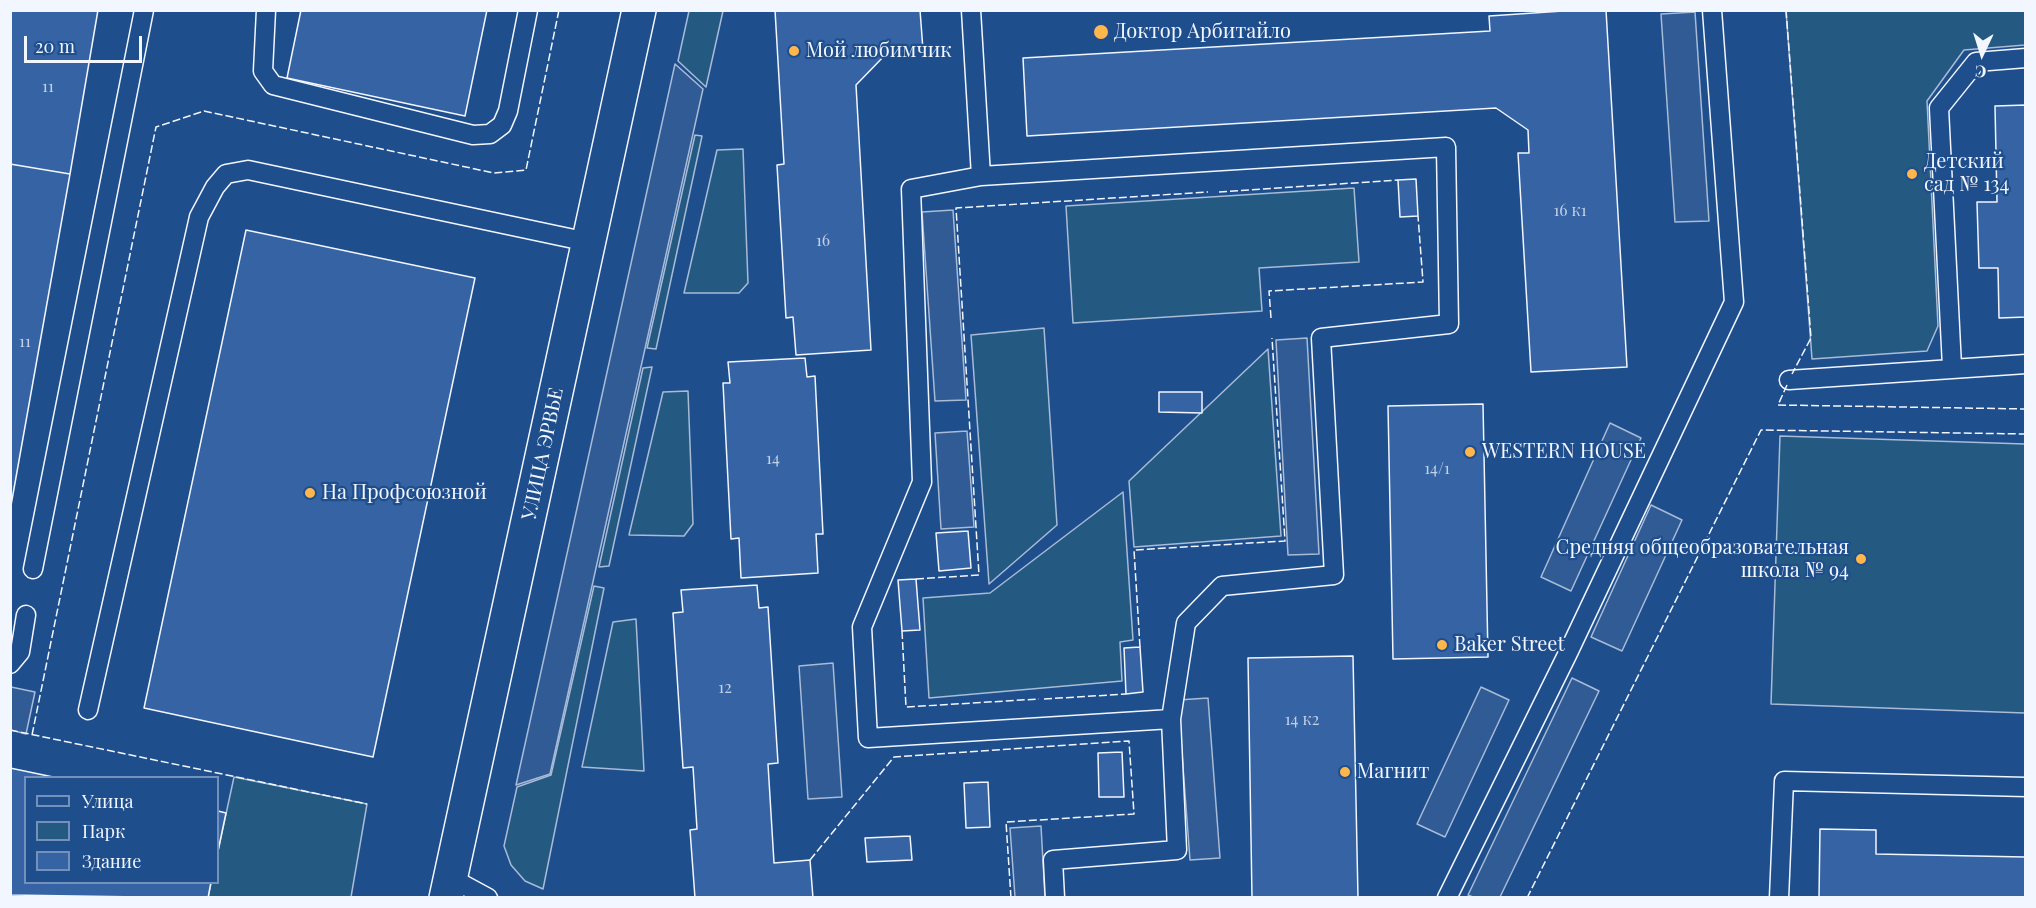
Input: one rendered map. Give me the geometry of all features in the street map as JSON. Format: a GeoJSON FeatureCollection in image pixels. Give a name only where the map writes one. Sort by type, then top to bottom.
{"type":"FeatureCollection","features":[{"type":"Feature","properties":{"kind":"street","name":"УЛИЦА ЭРВЬЕ"},"geometry":{"type":"LineString","coordinates":[[449,888],[639,10]]}},
{"type":"Feature","properties":{"kind":"lane"},"geometry":{"type":"LineString","coordinates":[[33,568],[144,10]]}},
{"type":"Feature","properties":{"kind":"lane"},"geometry":{"type":"LineString","coordinates":[[266,10],[263,71],[273,85],[473,135],[490,134],[502,125],[508,111],[528,10]]}},
{"type":"Feature","properties":{"kind":"lane"},"geometry":{"type":"LineString","coordinates":[[971,10],[981,176]]}},
{"type":"Feature","properties":{"kind":"lane"},"geometry":{"type":"LineString","coordinates":[[1447,897],[1568,653],[1734,302],[1712,10]]}},
{"type":"Feature","properties":{"kind":"lane"},"geometry":{"type":"LineString","coordinates":[[1952,368],[1939,108],[1976,62],[2025,58]]}},
{"type":"Feature","properties":{"kind":"lane"},"geometry":{"type":"LineString","coordinates":[[1055,897],[1053,860],[1177,850],[1172,719],[1186,623],[1222,586],[1334,575],[1321,338],[1449,324],[1446,147],[981,176],[911,189],[922,482],[862,627],[868,738],[1172,719]]}},
{"type":"Feature","properties":{"kind":"lane"},"geometry":{"type":"LineString","coordinates":[[88,710],[199,217],[215,187],[226,174],[248,171],[588,242]]}},
{"type":"Feature","properties":{"kind":"lane"},"geometry":{"type":"LineString","coordinates":[[1789,380],[2025,364]]}},
{"type":"Feature","properties":{"kind":"lane"},"geometry":{"type":"LineString","coordinates":[[10,664],[20,652],[26,615]]}},
{"type":"Feature","properties":{"kind":"lane"},"geometry":{"type":"LineString","coordinates":[[1779,897],[1784,781],[2025,787]]}},
{"type":"Feature","properties":{"kind":"lane"},"geometry":{"type":"LineString","coordinates":[[449,888],[488,897]]}},
{"type":"Feature","properties":{"kind":"green space"},"geometry":{"type":"Polygon","coordinates":[[[689,11],[723,11],[706,87],[678,61],[689,11]]]}},
{"type":"Feature","properties":{"kind":"green space"},"geometry":{"type":"Polygon","coordinates":[[[1786,11],[2025,11],[2025,45],[1964,50],[1927,101],[1938,326],[1927,351],[1812,359],[1786,11]]]}},
{"type":"Feature","properties":{"kind":"green space"},"geometry":{"type":"Polygon","coordinates":[[[695,135],[702,136],[656,349],[647,348],[695,135]]]}},
{"type":"Feature","properties":{"kind":"green space"},"geometry":{"type":"Polygon","coordinates":[[[743,149],[748,283],[739,293],[684,293],[717,150],[743,149]]]}},
{"type":"Feature","properties":{"kind":"green space"},"geometry":{"type":"Polygon","coordinates":[[[1354,188],[1359,262],[1259,268],[1262,311],[1073,323],[1066,206],[1354,188]]]}},
{"type":"Feature","properties":{"kind":"green space"},"geometry":{"type":"Polygon","coordinates":[[[1044,328],[1057,525],[989,584],[971,335],[1044,328]]]}},
{"type":"Feature","properties":{"kind":"green space"},"geometry":{"type":"Polygon","coordinates":[[[1268,349],[1281,536],[1134,547],[1129,481],[1268,349]]]}},
{"type":"Feature","properties":{"kind":"green space"},"geometry":{"type":"Polygon","coordinates":[[[652,367],[609,566],[599,567],[643,368],[652,367]]]}},
{"type":"Feature","properties":{"kind":"green space"},"geometry":{"type":"Polygon","coordinates":[[[688,391],[693,524],[684,536],[629,535],[663,392],[688,391]]]}},
{"type":"Feature","properties":{"kind":"green space"},"geometry":{"type":"Polygon","coordinates":[[[1780,436],[2025,444],[2025,713],[1771,704],[1780,436]]]}},
{"type":"Feature","properties":{"kind":"green space"},"geometry":{"type":"Polygon","coordinates":[[[1123,492],[1133,640],[1120,642],[1122,681],[929,698],[923,598],[990,593],[1123,492]]]}},
{"type":"Feature","properties":{"kind":"green space"},"geometry":{"type":"Polygon","coordinates":[[[594,586],[604,588],[543,889],[525,881],[511,865],[504,846],[517,787],[551,775],[594,586]]]}},
{"type":"Feature","properties":{"kind":"green space"},"geometry":{"type":"Polygon","coordinates":[[[636,619],[644,771],[582,767],[613,622],[636,619]]]}},
{"type":"Feature","properties":{"kind":"green space"},"geometry":{"type":"Polygon","coordinates":[[[234,777],[367,804],[351,897],[208,898],[211,884],[219,884],[219,846],[234,777]]]}},
{"type":"Feature","properties":{"kind":"shaded area"},"geometry":{"type":"Polygon","coordinates":[[[1695,12],[1709,221],[1675,222],[1661,14],[1695,12]]]}},
{"type":"Feature","properties":{"kind":"shaded area"},"geometry":{"type":"Polygon","coordinates":[[[675,64],[703,89],[550,774],[516,785],[675,64]]]}},
{"type":"Feature","properties":{"kind":"shaded area"},"geometry":{"type":"Polygon","coordinates":[[[953,210],[966,400],[935,401],[922,212],[953,210]]]}},
{"type":"Feature","properties":{"kind":"shaded area"},"geometry":{"type":"Polygon","coordinates":[[[1307,338],[1319,554],[1288,555],[1276,340],[1307,338]]]}},
{"type":"Feature","properties":{"kind":"shaded area"},"geometry":{"type":"Polygon","coordinates":[[[1610,423],[1641,438],[1571,591],[1541,577],[1610,423]]]}},
{"type":"Feature","properties":{"kind":"shaded area"},"geometry":{"type":"Polygon","coordinates":[[[967,431],[974,527],[941,529],[935,433],[967,431]]]}},
{"type":"Feature","properties":{"kind":"shaded area"},"geometry":{"type":"Polygon","coordinates":[[[1651,505],[1682,520],[1622,651],[1591,637],[1651,505]]]}},
{"type":"Feature","properties":{"kind":"shaded area"},"geometry":{"type":"Polygon","coordinates":[[[833,663],[842,797],[808,799],[799,666],[833,663]]]}},
{"type":"Feature","properties":{"kind":"shaded area"},"geometry":{"type":"Polygon","coordinates":[[[1572,678],[1599,691],[1500,897],[1468,895],[1572,678]]]}},
{"type":"Feature","properties":{"kind":"shaded area"},"geometry":{"type":"Polygon","coordinates":[[[11,687],[35,692],[26,734],[11,730],[11,687]]]}},
{"type":"Feature","properties":{"kind":"shaded area"},"geometry":{"type":"Polygon","coordinates":[[[1481,687],[1509,700],[1445,837],[1417,824],[1481,687]]]}},
{"type":"Feature","properties":{"kind":"shaded area"},"geometry":{"type":"Polygon","coordinates":[[[1208,698],[1220,858],[1190,860],[1178,700],[1208,698]]]}},
{"type":"Feature","properties":{"kind":"shaded area"},"geometry":{"type":"Polygon","coordinates":[[[1041,826],[1045,897],[1015,897],[1010,828],[1041,826]]]}},
{"type":"Feature","properties":{"kind":"building"},"geometry":{"type":"Polygon","coordinates":[[[10,10],[98,10],[70,174],[10,164],[10,10]]]}},
{"type":"Feature","properties":{"kind":"building"},"geometry":{"type":"Polygon","coordinates":[[[301,10],[487,10],[465,116],[287,78],[301,10]]]}},
{"type":"Feature","properties":{"kind":"building"},"geometry":{"type":"Polygon","coordinates":[[[775,10],[920,10],[923,50],[888,52],[856,85],[871,350],[796,355],[793,317],[786,318],[777,165],[784,164],[775,10]]]}},
{"type":"Feature","properties":{"kind":"building"},"geometry":{"type":"Polygon","coordinates":[[[1606,10],[1627,367],[1531,372],[1518,153],[1529,153],[1528,130],[1496,108],[1027,136],[1023,58],[1490,31],[1489,16],[1606,10]]]}},
{"type":"Feature","properties":{"kind":"building"},"geometry":{"type":"Polygon","coordinates":[[[2026,105],[2026,317],[1999,318],[1998,268],[1979,268],[1977,202],[1997,202],[1995,106],[2026,105]]]}},
{"type":"Feature","properties":{"kind":"building"},"geometry":{"type":"Polygon","coordinates":[[[10,164],[70,174],[10,511],[10,164]]]}},
{"type":"Feature","properties":{"kind":"building"},"geometry":{"type":"Polygon","coordinates":[[[1416,179],[1418,216],[1400,217],[1398,180],[1416,179]]]}},
{"type":"Feature","properties":{"kind":"building","name":"На Профсоюзной"},"geometry":{"type":"Polygon","coordinates":[[[246,230],[475,278],[373,757],[144,708],[246,230]]]}},
{"type":"Feature","properties":{"kind":"building"},"geometry":{"type":"Polygon","coordinates":[[[805,358],[807,377],[815,376],[823,534],[816,534],[818,573],[741,578],[739,538],[731,539],[723,383],[730,383],[728,362],[805,358]]]}},
{"type":"Feature","properties":{"kind":"building"},"geometry":{"type":"Polygon","coordinates":[[[1159,392],[1202,392],[1202,413],[1159,412],[1159,392]]]}},
{"type":"Feature","properties":{"kind":"building"},"geometry":{"type":"Polygon","coordinates":[[[1483,404],[1488,657],[1393,659],[1388,406],[1483,404]]]}},
{"type":"Feature","properties":{"kind":"building"},"geometry":{"type":"Polygon","coordinates":[[[968,531],[971,568],[939,571],[936,533],[968,531]]]}},
{"type":"Feature","properties":{"kind":"building"},"geometry":{"type":"Polygon","coordinates":[[[916,579],[920,630],[902,631],[898,580],[916,579]]]}},
{"type":"Feature","properties":{"kind":"building"},"geometry":{"type":"Polygon","coordinates":[[[757,585],[759,608],[768,607],[778,763],[768,764],[774,863],[810,860],[813,898],[695,898],[690,830],[697,829],[693,767],[683,768],[673,613],[683,612],[681,590],[757,585]]]}},
{"type":"Feature","properties":{"kind":"building"},"geometry":{"type":"Polygon","coordinates":[[[1140,647],[1143,692],[1126,694],[1124,648],[1140,647]]]}},
{"type":"Feature","properties":{"kind":"building"},"geometry":{"type":"Polygon","coordinates":[[[1353,656],[1358,898],[1252,898],[1248,658],[1353,656]]]}},
{"type":"Feature","properties":{"kind":"building"},"geometry":{"type":"Polygon","coordinates":[[[1122,752],[1124,797],[1099,797],[1098,753],[1122,752]]]}},
{"type":"Feature","properties":{"kind":"building"},"geometry":{"type":"Polygon","coordinates":[[[10,768],[48,776],[24,776],[24,884],[211,884],[208,898],[10,895],[10,768]]]}},
{"type":"Feature","properties":{"kind":"building"},"geometry":{"type":"Polygon","coordinates":[[[988,782],[990,827],[966,828],[964,783],[988,782]]]}},
{"type":"Feature","properties":{"kind":"building"},"geometry":{"type":"Polygon","coordinates":[[[219,811],[226,813],[219,846],[219,811]]]}},
{"type":"Feature","properties":{"kind":"building"},"geometry":{"type":"Polygon","coordinates":[[[1820,829],[1876,830],[1876,854],[2025,857],[2026,898],[1819,898],[1820,829]]]}},
{"type":"Feature","properties":{"kind":"building"},"geometry":{"type":"Polygon","coordinates":[[[910,836],[912,860],[867,862],[865,838],[910,836]]]}},
{"type":"Feature","properties":{"kind":"fence"},"geometry":{"type":"LineString","coordinates":[[32,735],[156,127],[204,111],[494,173],[526,170],[559,10]]}},
{"type":"Feature","properties":{"kind":"fence"},"geometry":{"type":"LineString","coordinates":[[1786,10],[1811,338],[1792,374]]}},
{"type":"Feature","properties":{"kind":"fence"},"geometry":{"type":"LineString","coordinates":[[1219,192],[1398,180]]}},
{"type":"Feature","properties":{"kind":"fence"},"geometry":{"type":"LineString","coordinates":[[916,579],[979,575],[956,208],[1208,192]]}},
{"type":"Feature","properties":{"kind":"fence"},"geometry":{"type":"LineString","coordinates":[[1271,318],[1269,291],[1423,282],[1418,216]]}},
{"type":"Feature","properties":{"kind":"fence"},"geometry":{"type":"LineString","coordinates":[[1140,647],[1134,550],[1285,541],[1272,338]]}},
{"type":"Feature","properties":{"kind":"fence"},"geometry":{"type":"LineString","coordinates":[[1787,385],[1778,405],[2026,409]]}},
{"type":"Feature","properties":{"kind":"fence"},"geometry":{"type":"LineString","coordinates":[[1527,898],[1761,430],[2026,434]]}},
{"type":"Feature","properties":{"kind":"fence"},"geometry":{"type":"LineString","coordinates":[[902,631],[906,707],[1039,699]]}},
{"type":"Feature","properties":{"kind":"fence"},"geometry":{"type":"LineString","coordinates":[[1044,699],[1126,694]]}},
{"type":"Feature","properties":{"kind":"fence"},"geometry":{"type":"LineString","coordinates":[[10,730],[367,804]]}},
{"type":"Feature","properties":{"kind":"fence"},"geometry":{"type":"LineString","coordinates":[[810,860],[894,757],[1129,741],[1134,814],[1006,822],[1011,898]]}},
{"type":"Feature","properties":{"kind":"place","name":"Доктор Арбитайло"},"geometry":{"type":"Point","coordinates":[1101,32]}},
{"type":"Feature","properties":{"kind":"place","name":"Мой любимчик"},"geometry":{"type":"Point","coordinates":[794,51]}},
{"type":"Feature","properties":{"kind":"place","name":"Детский сад № 134"},"geometry":{"type":"Point","coordinates":[1912,174]}},
{"type":"Feature","properties":{"kind":"place","name":"WESTERN HOUSE"},"geometry":{"type":"Point","coordinates":[1470,452]}},
{"type":"Feature","properties":{"kind":"place","name":"На Профсоюзной"},"geometry":{"type":"Point","coordinates":[310,493]}},
{"type":"Feature","properties":{"kind":"place","name":"Средняя общеобразовательная школа № 94"},"geometry":{"type":"Point","coordinates":[1861,559]}},
{"type":"Feature","properties":{"kind":"place","name":"Baker Street"},"geometry":{"type":"Point","coordinates":[1442,645]}},
{"type":"Feature","properties":{"kind":"place","name":"Магнит"},"geometry":{"type":"Point","coordinates":[1345,772]}}]}
